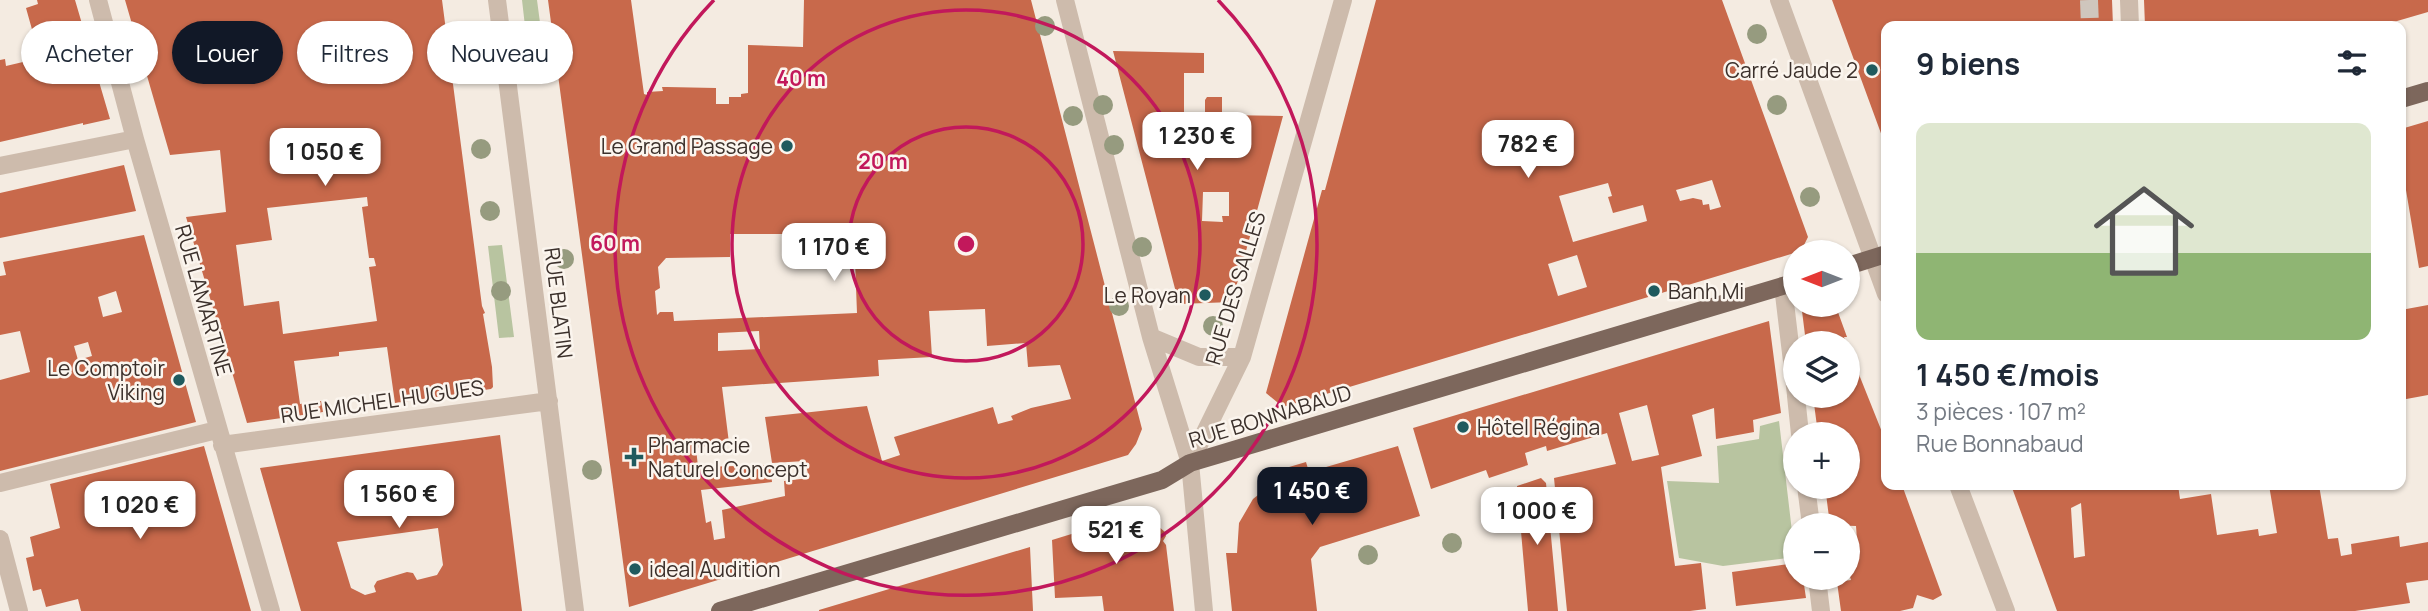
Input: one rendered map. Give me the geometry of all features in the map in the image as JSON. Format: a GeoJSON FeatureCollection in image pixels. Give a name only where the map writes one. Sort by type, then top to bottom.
{"type":"FeatureCollection","features":[{"type":"Feature","properties":{"kind":"main road"},"geometry":{"type":"LineString","coordinates":[[2406,98],[2428,91]]}},
{"type":"Feature","properties":{"kind":"main road"},"geometry":{"type":"LineString","coordinates":[[1860,262],[1880,256]]}},
{"type":"Feature","properties":{"kind":"main road","name":"RUE BONNABAUD"},"geometry":{"type":"LineString","coordinates":[[720,611],[1162,480],[1190,463],[1783,286]]}},
{"type":"Feature","properties":{"kind":"street","name":"RUE LAMARTINE"},"geometry":{"type":"LineString","coordinates":[[98,0],[219,438],[271,611]]}},
{"type":"Feature","properties":{"kind":"street","name":"RUE BLATIN"},"geometry":{"type":"LineString","coordinates":[[497,0],[575,611]]}},
{"type":"Feature","properties":{"kind":"street"},"geometry":{"type":"LineString","coordinates":[[1065,0],[1151,337],[1190,463],[1204,611]]}},
{"type":"Feature","properties":{"kind":"street","name":"RUE DES SALLES"},"geometry":{"type":"LineString","coordinates":[[1190,463],[1242,356],[1343,0]]}},
{"type":"Feature","properties":{"kind":"street"},"geometry":{"type":"LineString","coordinates":[[1779,0],[1859,215],[1880,256]]}},
{"type":"Feature","properties":{"kind":"street"},"geometry":{"type":"LineString","coordinates":[[2129,0],[2130,21]]}},
{"type":"Feature","properties":{"kind":"street"},"geometry":{"type":"LineString","coordinates":[[0,166],[135,139]]}},
{"type":"Feature","properties":{"kind":"street"},"geometry":{"type":"LineString","coordinates":[[1151,337],[1199,357],[1242,356]]}},
{"type":"Feature","properties":{"kind":"street","name":"RUE MICHEL HUGUES"},"geometry":{"type":"LineString","coordinates":[[0,483],[219,438],[549,401]]}},
{"type":"Feature","properties":{"kind":"street"},"geometry":{"type":"LineString","coordinates":[[1960,490],[2006,611]]}},
{"type":"Feature","properties":{"kind":"street"},"geometry":{"type":"LineString","coordinates":[[0,539],[19,611]]}},
{"type":"Feature","properties":{"kind":"street"},"geometry":{"type":"LineString","coordinates":[[1818,590],[1821,611]]}},
{"type":"Feature","properties":{"kind":"green space"},"geometry":{"type":"Polygon","coordinates":[[[522,0],[537,0],[540,21],[524,21],[522,0]]]}},
{"type":"Feature","properties":{"kind":"green space"},"geometry":{"type":"Polygon","coordinates":[[[502,245],[514,337],[499,338],[488,246],[502,245]]]}},
{"type":"Feature","properties":{"kind":"green space"},"geometry":{"type":"Polygon","coordinates":[[[1779,421],[1783,455],[1783,499],[1788,499],[1790,513],[1783,513],[1783,558],[1723,566],[1679,558],[1667,481],[1719,483],[1717,446],[1759,439],[1760,426],[1779,421]]]}},
{"type":"Feature","properties":{"kind":"building"},"geometry":{"type":"Polygon","coordinates":[[[37,0],[75,0],[81,21],[30,21],[26,8],[38,4],[37,0]]]}},
{"type":"Feature","properties":{"kind":"building"},"geometry":{"type":"Polygon","coordinates":[[[125,0],[442,0],[445,21],[427,21],[427,84],[453,84],[493,387],[395,403],[387,347],[339,352],[339,356],[294,361],[300,404],[321,401],[323,412],[247,423],[186,217],[226,212],[220,150],[170,155],[149,84],[158,84],[158,21],[131,21],[125,0]],[[367,197],[267,208],[272,240],[236,245],[244,306],[279,301],[283,334],[377,321],[369,267],[376,266],[374,258],[369,258],[362,207],[368,206],[367,197]]]}},
{"type":"Feature","properties":{"kind":"building"},"geometry":{"type":"Polygon","coordinates":[[[548,0],[631,0],[644,94],[663,91],[662,87],[716,88],[716,104],[729,104],[729,97],[741,97],[741,94],[748,93],[748,45],[803,47],[804,0],[1031,0],[1142,429],[1128,455],[629,607],[559,84],[573,84],[573,21],[551,21],[548,0]],[[730,234],[730,257],[666,258],[658,267],[660,288],[655,291],[657,315],[660,312],[673,312],[674,321],[857,313],[854,234],[730,234]],[[985,309],[929,311],[932,357],[878,360],[879,376],[722,387],[729,443],[696,448],[698,467],[770,465],[772,482],[701,490],[706,523],[711,521],[714,540],[725,538],[722,510],[785,496],[784,481],[809,478],[805,461],[772,463],[765,417],[867,406],[882,461],[900,455],[894,437],[993,407],[998,424],[1013,420],[1011,416],[1031,408],[1071,399],[1060,365],[1028,367],[1026,343],[987,346],[985,309]],[[759,331],[718,333],[718,351],[760,349],[759,331]]]}},
{"type":"Feature","properties":{"kind":"building"},"geometry":{"type":"Polygon","coordinates":[[[1376,0],[1722,0],[1808,237],[1806,240],[1783,240],[1783,256],[1283,407],[1266,393],[1322,190],[1325,190],[1376,0]],[[1712,180],[1676,190],[1680,201],[1693,198],[1702,200],[1703,205],[1709,204],[1710,210],[1721,207],[1712,180]],[[1608,183],[1559,196],[1573,242],[1647,221],[1643,205],[1613,213],[1608,197],[1612,196],[1608,183]],[[1577,255],[1548,264],[1558,296],[1587,287],[1577,255]]]}},
{"type":"Feature","properties":{"kind":"building","name":"Carré Jaude 2"},"geometry":{"type":"Polygon","coordinates":[[[1832,0],[2112,0],[2113,21],[1881,21],[1881,133],[1832,0]]]}},
{"type":"Feature","properties":{"kind":"building"},"geometry":{"type":"Polygon","coordinates":[[[2144,0],[2428,0],[2428,12],[2397,21],[2145,21],[2144,0]]]}},
{"type":"Feature","properties":{"kind":"building"},"geometry":{"type":"Polygon","coordinates":[[[1113,51],[1204,53],[1204,73],[1184,73],[1184,114],[1205,114],[1207,97],[1222,97],[1222,115],[1283,116],[1232,302],[1179,304],[1113,51]],[[1203,192],[1202,221],[1223,222],[1222,216],[1229,216],[1229,192],[1203,192]]]}},
{"type":"Feature","properties":{"kind":"building"},"geometry":{"type":"Polygon","coordinates":[[[5,59],[6,66],[21,62],[21,84],[100,84],[110,119],[0,142],[0,60],[5,59]]]}},
{"type":"Feature","properties":{"kind":"building"},"geometry":{"type":"Polygon","coordinates":[[[2428,121],[2428,266],[2419,268],[2406,190],[2406,128],[2428,121]]]}},
{"type":"Feature","properties":{"kind":"building"},"geometry":{"type":"Polygon","coordinates":[[[124,165],[136,211],[0,238],[0,193],[124,165]]]}},
{"type":"Feature","properties":{"kind":"building"},"geometry":{"type":"Polygon","coordinates":[[[144,235],[196,422],[0,471],[0,380],[30,372],[20,331],[0,335],[0,276],[6,275],[3,262],[144,235]],[[116,291],[98,297],[103,317],[122,312],[116,291]],[[88,342],[74,346],[78,360],[92,356],[88,342]]]}},
{"type":"Feature","properties":{"kind":"building"},"geometry":{"type":"Polygon","coordinates":[[[2428,305],[2428,395],[2406,399],[2406,309],[2428,305]]]}},
{"type":"Feature","properties":{"kind":"building"},"geometry":{"type":"Polygon","coordinates":[[[1803,317],[1840,317],[1845,331],[1804,331],[1803,317]]]}},
{"type":"Feature","properties":{"kind":"building"},"geometry":{"type":"Polygon","coordinates":[[[1769,321],[1781,413],[1753,420],[1754,432],[1716,439],[1714,408],[1692,415],[1702,456],[1661,467],[1675,566],[1701,563],[1706,609],[1567,611],[1554,478],[1616,464],[1607,433],[1547,451],[1546,446],[1525,453],[1528,465],[1489,478],[1486,470],[1431,489],[1413,428],[1769,321]],[[1647,405],[1619,413],[1632,461],[1659,455],[1647,405]]]}},
{"type":"Feature","properties":{"kind":"building"},"geometry":{"type":"Polygon","coordinates":[[[1860,377],[1881,430],[1881,490],[1904,490],[1942,595],[1933,600],[1917,595],[1913,608],[1900,611],[1841,611],[1838,590],[1860,590],[1860,513],[1828,513],[1827,499],[1860,499],[1860,422],[1816,422],[1815,408],[1860,408],[1860,377]]]}},
{"type":"Feature","properties":{"kind":"building"},"geometry":{"type":"Polygon","coordinates":[[[500,435],[522,611],[301,611],[260,468],[500,435]],[[438,528],[337,542],[351,588],[365,595],[376,592],[374,586],[377,581],[407,572],[413,573],[417,580],[437,575],[443,565],[438,528]]]}},
{"type":"Feature","properties":{"kind":"building"},"geometry":{"type":"Polygon","coordinates":[[[204,446],[251,611],[81,611],[78,599],[46,607],[41,589],[33,591],[26,558],[34,556],[30,537],[60,528],[50,484],[204,446]],[[167,486],[126,495],[131,517],[172,508],[167,486]]]}},
{"type":"Feature","properties":{"kind":"building"},"geometry":{"type":"Polygon","coordinates":[[[1398,446],[1420,516],[1320,547],[1311,559],[1317,611],[1232,611],[1226,553],[1237,553],[1239,523],[1253,499],[1267,488],[1283,481],[1279,470],[1306,462],[1309,472],[1398,446]]]}},
{"type":"Feature","properties":{"kind":"building"},"geometry":{"type":"Polygon","coordinates":[[[1541,478],[1546,483],[1558,611],[1528,611],[1517,486],[1541,478]]]}},
{"type":"Feature","properties":{"kind":"building"},"geometry":{"type":"Polygon","coordinates":[[[2013,490],[2179,490],[2180,499],[2211,494],[2217,535],[2258,529],[2259,536],[2277,533],[2270,490],[2320,490],[2328,539],[2338,538],[2341,556],[2352,554],[2351,544],[2399,536],[2400,547],[2428,542],[2428,580],[2406,583],[2410,603],[2355,611],[2057,611],[2013,490]],[[2081,503],[2071,508],[2074,558],[2085,556],[2081,503]]]}},
{"type":"Feature","properties":{"kind":"building"},"geometry":{"type":"Polygon","coordinates":[[[1144,514],[1165,532],[1163,541],[1166,545],[1174,611],[1104,611],[1102,596],[1055,598],[1052,540],[1130,516],[1136,520],[1144,514]]]}},
{"type":"Feature","properties":{"kind":"building"},"geometry":{"type":"Polygon","coordinates":[[[1030,547],[1033,611],[819,611],[819,610],[1030,547]]]}},
{"type":"Feature","properties":{"kind":"building"},"geometry":{"type":"Polygon","coordinates":[[[1783,565],[1783,590],[1805,590],[1806,598],[1736,606],[1732,572],[1783,565]]]}},
{"type":"Feature","properties":{"kind":"tunnel"},"geometry":{"type":"LineString","coordinates":[[2089,0],[2090,21]]}},
{"type":"Feature","properties":{"kind":"place","name":"Carré Jaude 2"},"geometry":{"type":"Point","coordinates":[1872,70]}},
{"type":"Feature","properties":{"kind":"place","name":"Le Grand Passage"},"geometry":{"type":"Point","coordinates":[787,146]}},
{"type":"Feature","properties":{"kind":"place","name":"Banh Mi"},"geometry":{"type":"Point","coordinates":[1654,291]}},
{"type":"Feature","properties":{"kind":"place","name":"Le Royan"},"geometry":{"type":"Point","coordinates":[1205,295]}},
{"type":"Feature","properties":{"kind":"place","name":"Le Comptoir Viking"},"geometry":{"type":"Point","coordinates":[179,380]}},
{"type":"Feature","properties":{"kind":"place","name":"Hôtel Régina"},"geometry":{"type":"Point","coordinates":[1463,427]}},
{"type":"Feature","properties":{"kind":"place","name":"Pharmacie Naturel Concept"},"geometry":{"type":"Point","coordinates":[634,457]}},
{"type":"Feature","properties":{"kind":"place","name":"ideal Audition"},"geometry":{"type":"Point","coordinates":[635,569]}}]}
